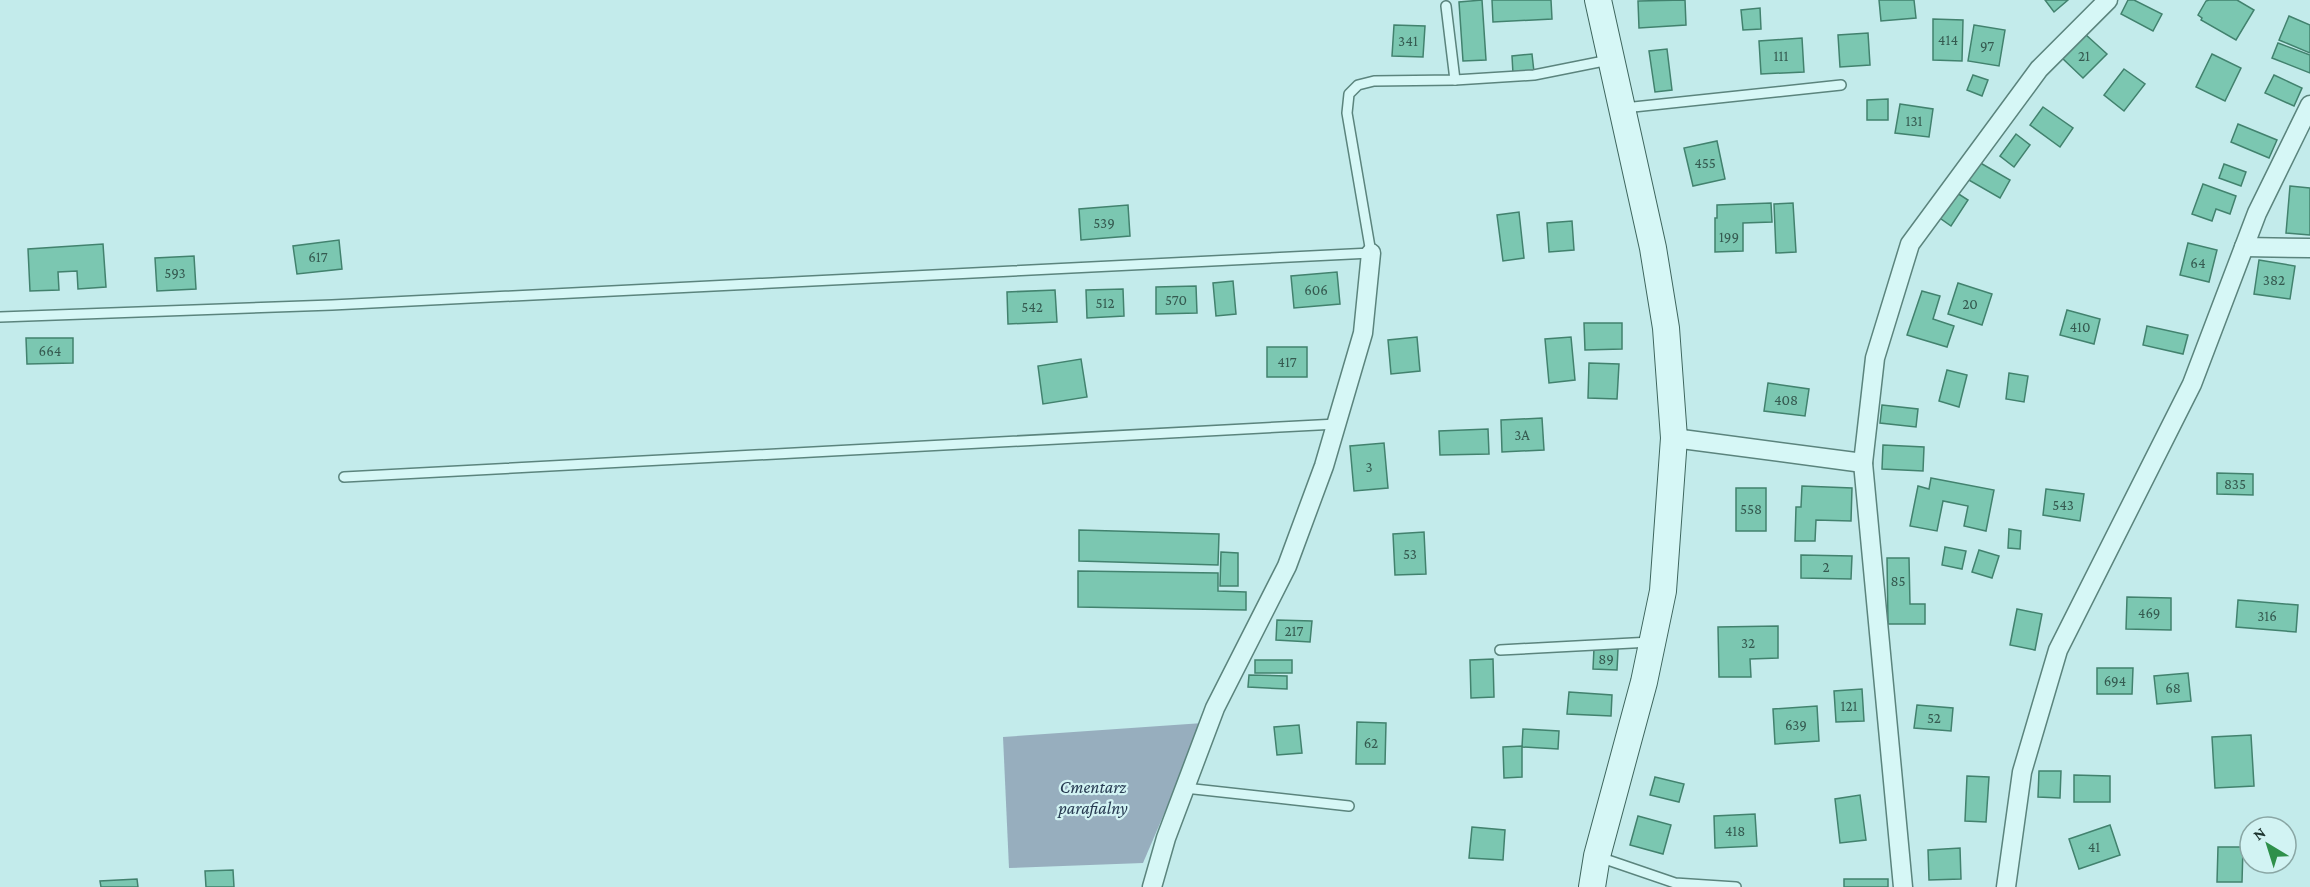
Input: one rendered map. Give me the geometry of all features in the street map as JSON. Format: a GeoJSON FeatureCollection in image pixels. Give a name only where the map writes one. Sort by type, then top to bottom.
{"type":"FeatureCollection","features":[{"type":"Feature","properties":{"kind":"street"},"geometry":{"type":"LineString","coordinates":[[1592,887],[1597,856],[1644,682],[1663,591],[1674,438],[1666,328],[1653,248],[1598,0]]}},
{"type":"Feature","properties":{"kind":"street"},"geometry":{"type":"LineString","coordinates":[[1903,887],[1863,463],[1875,358],[1910,244],[2039,69],[2108,0]]}},
{"type":"Feature","properties":{"kind":"street"},"geometry":{"type":"LineString","coordinates":[[2006,887],[2022,772],[2058,650],[2192,384],[2257,213],[2310,105]]}},
{"type":"Feature","properties":{"kind":"street"},"geometry":{"type":"LineString","coordinates":[[2244,247],[2310,248]]}},
{"type":"Feature","properties":{"kind":"street"},"geometry":{"type":"LineString","coordinates":[[1152,887],[1166,838],[1215,708],[1287,566],[1324,466],[1363,333],[1371,253]]}},
{"type":"Feature","properties":{"kind":"street"},"geometry":{"type":"LineString","coordinates":[[1674,438],[1863,463]]}},
{"type":"Feature","properties":{"kind":"lane"},"geometry":{"type":"LineString","coordinates":[[1446,6],[1455,80]]}},
{"type":"Feature","properties":{"kind":"lane"},"geometry":{"type":"LineString","coordinates":[[0,317],[402,302],[1371,253],[1348,128],[1349,94],[1358,85],[1374,81],[1455,80],[1534,75],[1611,59]]}},
{"type":"Feature","properties":{"kind":"lane"},"geometry":{"type":"LineString","coordinates":[[1622,109],[1842,85]]}},
{"type":"Feature","properties":{"kind":"lane"},"geometry":{"type":"LineString","coordinates":[[344,477],[1337,424]]}},
{"type":"Feature","properties":{"kind":"lane"},"geometry":{"type":"LineString","coordinates":[[1500,650],[1652,642]]}},
{"type":"Feature","properties":{"kind":"lane"},"geometry":{"type":"LineString","coordinates":[[1185,788],[1349,806]]}},
{"type":"Feature","properties":{"kind":"lane"},"geometry":{"type":"LineString","coordinates":[[1597,856],[1675,883],[1736,887]]}},
{"type":"Feature","properties":{"kind":"green space","name":"Cmentarz parafialny"},"geometry":{"type":"Polygon","coordinates":[[[1203,723],[1143,863],[1009,868],[1003,737],[1203,723]]]}},
{"type":"Feature","properties":{"kind":"building"},"geometry":{"type":"Polygon","coordinates":[[[1482,0],[1486,60],[1463,61],[1459,2],[1482,0]]]}},
{"type":"Feature","properties":{"kind":"building"},"geometry":{"type":"Polygon","coordinates":[[[1492,0],[1551,0],[1552,19],[1493,22],[1492,0]]]}},
{"type":"Feature","properties":{"kind":"building"},"geometry":{"type":"Polygon","coordinates":[[[1685,0],[1686,25],[1639,28],[1638,1],[1685,0]]]}},
{"type":"Feature","properties":{"kind":"building"},"geometry":{"type":"Polygon","coordinates":[[[1879,0],[1914,0],[1916,18],[1881,21],[1879,0]]]}},
{"type":"Feature","properties":{"kind":"building"},"geometry":{"type":"Polygon","coordinates":[[[2045,0],[2068,0],[2054,12],[2045,0]]]}},
{"type":"Feature","properties":{"kind":"building"},"geometry":{"type":"Polygon","coordinates":[[[2128,0],[2134,0],[2162,14],[2153,31],[2121,14],[2128,0]]]}},
{"type":"Feature","properties":{"kind":"building"},"geometry":{"type":"Polygon","coordinates":[[[2237,0],[2254,10],[2236,40],[2201,20],[2202,18],[2198,15],[2206,1],[2237,0]]]}},
{"type":"Feature","properties":{"kind":"building"},"geometry":{"type":"Polygon","coordinates":[[[1760,8],[1761,29],[1743,30],[1741,10],[1760,8]]]}},
{"type":"Feature","properties":{"kind":"building"},"geometry":{"type":"Polygon","coordinates":[[[2289,16],[2310,25],[2310,53],[2279,40],[2289,16]]]}},
{"type":"Feature","properties":{"kind":"building"},"geometry":{"type":"Polygon","coordinates":[[[1933,19],[1963,20],[1962,61],[1933,60],[1933,19]]]}},
{"type":"Feature","properties":{"kind":"building"},"geometry":{"type":"Polygon","coordinates":[[[1394,25],[1425,26],[1423,57],[1392,56],[1394,25]]]}},
{"type":"Feature","properties":{"kind":"building"},"geometry":{"type":"Polygon","coordinates":[[[1974,25],[2005,30],[1999,66],[1968,61],[1974,25]]]}},
{"type":"Feature","properties":{"kind":"building"},"geometry":{"type":"Polygon","coordinates":[[[1868,33],[1870,65],[1840,67],[1838,35],[1868,33]]]}},
{"type":"Feature","properties":{"kind":"building"},"geometry":{"type":"Polygon","coordinates":[[[2085,34],[2107,54],[2083,78],[2062,58],[2085,34]]]}},
{"type":"Feature","properties":{"kind":"building"},"geometry":{"type":"Polygon","coordinates":[[[1802,38],[1804,72],[1761,74],[1759,41],[1802,38]]]}},
{"type":"Feature","properties":{"kind":"building"},"geometry":{"type":"Polygon","coordinates":[[[2278,43],[2310,55],[2310,73],[2272,58],[2278,43]]]}},
{"type":"Feature","properties":{"kind":"building"},"geometry":{"type":"Polygon","coordinates":[[[1667,49],[1672,90],[1655,92],[1649,51],[1667,49]]]}},
{"type":"Feature","properties":{"kind":"building"},"geometry":{"type":"Polygon","coordinates":[[[1532,54],[1534,72],[1513,74],[1512,56],[1532,54]]]}},
{"type":"Feature","properties":{"kind":"building"},"geometry":{"type":"Polygon","coordinates":[[[2212,54],[2241,68],[2225,101],[2196,87],[2212,54]]]}},
{"type":"Feature","properties":{"kind":"building"},"geometry":{"type":"Polygon","coordinates":[[[2124,69],[2145,84],[2124,111],[2104,95],[2124,69]]]}},
{"type":"Feature","properties":{"kind":"building"},"geometry":{"type":"Polygon","coordinates":[[[1973,75],[1988,80],[1982,96],[1967,90],[1973,75]]]}},
{"type":"Feature","properties":{"kind":"building"},"geometry":{"type":"Polygon","coordinates":[[[2274,75],[2302,88],[2294,106],[2265,93],[2274,75]]]}},
{"type":"Feature","properties":{"kind":"building"},"geometry":{"type":"Polygon","coordinates":[[[1888,99],[1888,120],[1867,120],[1867,100],[1888,99]]]}},
{"type":"Feature","properties":{"kind":"building"},"geometry":{"type":"Polygon","coordinates":[[[1900,104],[1933,109],[1929,137],[1895,133],[1900,104]]]}},
{"type":"Feature","properties":{"kind":"building"},"geometry":{"type":"Polygon","coordinates":[[[2043,107],[2073,128],[2060,147],[2030,125],[2043,107]]]}},
{"type":"Feature","properties":{"kind":"building"},"geometry":{"type":"Polygon","coordinates":[[[2238,124],[2277,140],[2269,158],[2231,142],[2238,124]]]}},
{"type":"Feature","properties":{"kind":"building"},"geometry":{"type":"Polygon","coordinates":[[[2016,134],[2030,145],[2014,167],[2000,156],[2016,134]]]}},
{"type":"Feature","properties":{"kind":"building"},"geometry":{"type":"Polygon","coordinates":[[[1717,141],[1725,179],[1693,186],[1684,148],[1717,141]]]}},
{"type":"Feature","properties":{"kind":"building"},"geometry":{"type":"Polygon","coordinates":[[[1977,161],[2010,180],[2000,198],[1967,179],[1977,161]]]}},
{"type":"Feature","properties":{"kind":"building"},"geometry":{"type":"Polygon","coordinates":[[[2224,164],[2246,172],[2241,186],[2219,178],[2224,164]]]}},
{"type":"Feature","properties":{"kind":"building"},"geometry":{"type":"Polygon","coordinates":[[[2203,184],[2236,196],[2230,214],[2216,209],[2212,221],[2192,214],[2203,184]]]}},
{"type":"Feature","properties":{"kind":"building"},"geometry":{"type":"Polygon","coordinates":[[[2290,186],[2310,188],[2310,235],[2286,233],[2290,186]]]}},
{"type":"Feature","properties":{"kind":"building"},"geometry":{"type":"Polygon","coordinates":[[[1954,191],[1968,200],[1951,226],[1937,216],[1954,191]]]}},
{"type":"Feature","properties":{"kind":"building"},"geometry":{"type":"Polygon","coordinates":[[[1771,203],[1772,222],[1743,223],[1743,251],[1715,252],[1717,205],[1771,203]]]}},
{"type":"Feature","properties":{"kind":"building"},"geometry":{"type":"Polygon","coordinates":[[[1793,203],[1796,252],[1776,253],[1774,204],[1793,203]]]}},
{"type":"Feature","properties":{"kind":"building"},"geometry":{"type":"Polygon","coordinates":[[[1128,205],[1130,236],[1081,240],[1079,209],[1128,205]]]}},
{"type":"Feature","properties":{"kind":"building"},"geometry":{"type":"Polygon","coordinates":[[[1519,212],[1524,258],[1503,261],[1497,215],[1519,212]]]}},
{"type":"Feature","properties":{"kind":"building"},"geometry":{"type":"Polygon","coordinates":[[[1572,221],[1574,250],[1549,252],[1547,223],[1572,221]]]}},
{"type":"Feature","properties":{"kind":"building"},"geometry":{"type":"Polygon","coordinates":[[[339,240],[342,269],[297,274],[293,246],[339,240]]]}},
{"type":"Feature","properties":{"kind":"building"},"geometry":{"type":"Polygon","coordinates":[[[2188,243],[2217,250],[2209,282],[2180,275],[2188,243]]]}},
{"type":"Feature","properties":{"kind":"building"},"geometry":{"type":"Polygon","coordinates":[[[103,244],[106,287],[78,289],[77,271],[58,272],[59,290],[30,291],[28,249],[103,244]]]}},
{"type":"Feature","properties":{"kind":"building"},"geometry":{"type":"Polygon","coordinates":[[[194,256],[196,289],[157,291],[155,258],[194,256]]]}},
{"type":"Feature","properties":{"kind":"building"},"geometry":{"type":"Polygon","coordinates":[[[2259,260],[2295,266],[2290,299],[2254,294],[2259,260]]]}},
{"type":"Feature","properties":{"kind":"building"},"geometry":{"type":"Polygon","coordinates":[[[1337,272],[1340,304],[1294,308],[1291,276],[1337,272]]]}},
{"type":"Feature","properties":{"kind":"building"},"geometry":{"type":"Polygon","coordinates":[[[1233,281],[1236,314],[1216,316],[1213,283],[1233,281]]]}},
{"type":"Feature","properties":{"kind":"building"},"geometry":{"type":"Polygon","coordinates":[[[1958,283],[1992,294],[1982,325],[1948,314],[1958,283]]]}},
{"type":"Feature","properties":{"kind":"building"},"geometry":{"type":"Polygon","coordinates":[[[1196,286],[1197,313],[1156,314],[1156,287],[1196,286]]]}},
{"type":"Feature","properties":{"kind":"building"},"geometry":{"type":"Polygon","coordinates":[[[1123,289],[1124,316],[1087,318],[1086,290],[1123,289]]]}},
{"type":"Feature","properties":{"kind":"building"},"geometry":{"type":"Polygon","coordinates":[[[1055,290],[1057,322],[1008,324],[1007,292],[1055,290]]]}},
{"type":"Feature","properties":{"kind":"building"},"geometry":{"type":"Polygon","coordinates":[[[1922,291],[1940,296],[1933,319],[1954,326],[1947,347],[1907,335],[1922,291]]]}},
{"type":"Feature","properties":{"kind":"building"},"geometry":{"type":"Polygon","coordinates":[[[2067,310],[2100,319],[2094,344],[2060,335],[2067,310]]]}},
{"type":"Feature","properties":{"kind":"building"},"geometry":{"type":"Polygon","coordinates":[[[1584,323],[1622,323],[1622,349],[1585,350],[1584,323]]]}},
{"type":"Feature","properties":{"kind":"building"},"geometry":{"type":"Polygon","coordinates":[[[2147,326],[2188,335],[2183,354],[2143,345],[2147,326]]]}},
{"type":"Feature","properties":{"kind":"building"},"geometry":{"type":"Polygon","coordinates":[[[1417,337],[1420,371],[1391,374],[1388,340],[1417,337]]]}},
{"type":"Feature","properties":{"kind":"building"},"geometry":{"type":"Polygon","coordinates":[[[1571,337],[1575,380],[1549,383],[1545,339],[1571,337]]]}},
{"type":"Feature","properties":{"kind":"building"},"geometry":{"type":"Polygon","coordinates":[[[26,338],[73,338],[73,363],[27,364],[26,338]]]}},
{"type":"Feature","properties":{"kind":"building"},"geometry":{"type":"Polygon","coordinates":[[[1267,347],[1307,347],[1307,377],[1267,377],[1267,347]]]}},
{"type":"Feature","properties":{"kind":"building"},"geometry":{"type":"Polygon","coordinates":[[[1081,359],[1087,397],[1043,404],[1038,366],[1081,359]]]}},
{"type":"Feature","properties":{"kind":"building"},"geometry":{"type":"Polygon","coordinates":[[[1589,363],[1619,364],[1617,399],[1588,398],[1589,363]]]}},
{"type":"Feature","properties":{"kind":"building"},"geometry":{"type":"Polygon","coordinates":[[[1947,370],[1967,375],[1959,407],[1939,401],[1947,370]]]}},
{"type":"Feature","properties":{"kind":"building"},"geometry":{"type":"Polygon","coordinates":[[[2009,373],[2028,376],[2024,402],[2006,399],[2009,373]]]}},
{"type":"Feature","properties":{"kind":"building"},"geometry":{"type":"Polygon","coordinates":[[[1768,383],[1809,389],[1805,416],[1764,411],[1768,383]]]}},
{"type":"Feature","properties":{"kind":"building"},"geometry":{"type":"Polygon","coordinates":[[[1882,405],[1918,409],[1916,427],[1880,423],[1882,405]]]}},
{"type":"Feature","properties":{"kind":"building"},"geometry":{"type":"Polygon","coordinates":[[[1542,418],[1544,450],[1502,452],[1501,420],[1542,418]]]}},
{"type":"Feature","properties":{"kind":"building"},"geometry":{"type":"Polygon","coordinates":[[[1488,429],[1489,454],[1440,455],[1439,431],[1488,429]]]}},
{"type":"Feature","properties":{"kind":"building"},"geometry":{"type":"Polygon","coordinates":[[[1384,443],[1388,488],[1354,491],[1350,446],[1384,443]]]}},
{"type":"Feature","properties":{"kind":"building"},"geometry":{"type":"Polygon","coordinates":[[[1883,445],[1924,447],[1923,471],[1882,469],[1883,445]]]}},
{"type":"Feature","properties":{"kind":"building"},"geometry":{"type":"Polygon","coordinates":[[[2217,473],[2253,474],[2253,495],[2217,494],[2217,473]]]}},
{"type":"Feature","properties":{"kind":"building"},"geometry":{"type":"Polygon","coordinates":[[[1931,478],[1994,490],[1986,531],[1964,526],[1968,506],[1943,501],[1937,531],[1910,526],[1918,486],[1929,489],[1931,478]]]}},
{"type":"Feature","properties":{"kind":"building"},"geometry":{"type":"Polygon","coordinates":[[[1802,486],[1852,488],[1851,521],[1816,520],[1815,541],[1795,541],[1796,507],[1801,507],[1802,486]]]}},
{"type":"Feature","properties":{"kind":"building"},"geometry":{"type":"Polygon","coordinates":[[[1736,488],[1766,488],[1766,531],[1736,531],[1736,488]]]}},
{"type":"Feature","properties":{"kind":"building"},"geometry":{"type":"Polygon","coordinates":[[[2046,489],[2084,494],[2080,521],[2043,515],[2046,489]]]}},
{"type":"Feature","properties":{"kind":"building"},"geometry":{"type":"Polygon","coordinates":[[[2009,529],[2021,531],[2020,549],[2008,548],[2009,529]]]}},
{"type":"Feature","properties":{"kind":"building"},"geometry":{"type":"Polygon","coordinates":[[[1079,530],[1219,534],[1218,565],[1079,561],[1079,530]]]}},
{"type":"Feature","properties":{"kind":"building"},"geometry":{"type":"Polygon","coordinates":[[[1424,532],[1426,574],[1395,575],[1393,534],[1424,532]]]}},
{"type":"Feature","properties":{"kind":"building"},"geometry":{"type":"Polygon","coordinates":[[[1945,547],[1966,551],[1962,569],[1942,565],[1945,547]]]}},
{"type":"Feature","properties":{"kind":"building"},"geometry":{"type":"Polygon","coordinates":[[[1979,550],[1999,556],[1992,578],[1972,572],[1979,550]]]}},
{"type":"Feature","properties":{"kind":"building"},"geometry":{"type":"Polygon","coordinates":[[[1221,552],[1238,553],[1238,586],[1220,586],[1221,552]]]}},
{"type":"Feature","properties":{"kind":"building"},"geometry":{"type":"Polygon","coordinates":[[[1801,555],[1852,556],[1851,579],[1801,578],[1801,555]]]}},
{"type":"Feature","properties":{"kind":"building"},"geometry":{"type":"Polygon","coordinates":[[[1887,558],[1909,558],[1910,604],[1925,604],[1925,624],[1888,624],[1887,558]]]}},
{"type":"Feature","properties":{"kind":"building"},"geometry":{"type":"Polygon","coordinates":[[[1078,571],[1218,573],[1218,591],[1246,592],[1246,610],[1078,607],[1078,571]]]}},
{"type":"Feature","properties":{"kind":"building"},"geometry":{"type":"Polygon","coordinates":[[[2127,597],[2171,598],[2171,630],[2126,629],[2127,597]]]}},
{"type":"Feature","properties":{"kind":"building"},"geometry":{"type":"Polygon","coordinates":[[[2238,600],[2298,605],[2296,632],[2236,627],[2238,600]]]}},
{"type":"Feature","properties":{"kind":"building"},"geometry":{"type":"Polygon","coordinates":[[[2017,609],[2042,614],[2035,650],[2010,645],[2017,609]]]}},
{"type":"Feature","properties":{"kind":"building"},"geometry":{"type":"Polygon","coordinates":[[[1277,620],[1312,621],[1310,642],[1276,640],[1277,620]]]}},
{"type":"Feature","properties":{"kind":"building"},"geometry":{"type":"Polygon","coordinates":[[[1778,626],[1778,658],[1750,659],[1751,677],[1719,677],[1718,627],[1778,626]]]}},
{"type":"Feature","properties":{"kind":"building"},"geometry":{"type":"Polygon","coordinates":[[[1594,648],[1618,649],[1617,670],[1593,669],[1594,648]]]}},
{"type":"Feature","properties":{"kind":"building"},"geometry":{"type":"Polygon","coordinates":[[[1493,659],[1494,697],[1471,698],[1470,660],[1493,659]]]}},
{"type":"Feature","properties":{"kind":"building"},"geometry":{"type":"Polygon","coordinates":[[[1255,660],[1292,660],[1292,673],[1255,673],[1255,660]]]}},
{"type":"Feature","properties":{"kind":"building"},"geometry":{"type":"Polygon","coordinates":[[[2097,668],[2133,668],[2132,694],[2097,694],[2097,668]]]}},
{"type":"Feature","properties":{"kind":"building"},"geometry":{"type":"Polygon","coordinates":[[[2188,673],[2191,701],[2157,704],[2154,676],[2188,673]]]}},
{"type":"Feature","properties":{"kind":"building"},"geometry":{"type":"Polygon","coordinates":[[[1249,675],[1287,676],[1287,689],[1248,687],[1249,675]]]}},
{"type":"Feature","properties":{"kind":"building"},"geometry":{"type":"Polygon","coordinates":[[[1862,689],[1864,721],[1836,722],[1834,691],[1862,689]]]}},
{"type":"Feature","properties":{"kind":"building"},"geometry":{"type":"Polygon","coordinates":[[[1569,692],[1612,695],[1611,716],[1567,714],[1569,692]]]}},
{"type":"Feature","properties":{"kind":"building"},"geometry":{"type":"Polygon","coordinates":[[[1917,705],[1953,708],[1951,731],[1914,728],[1917,705]]]}},
{"type":"Feature","properties":{"kind":"building"},"geometry":{"type":"Polygon","coordinates":[[[1817,706],[1819,741],[1775,744],[1773,709],[1817,706]]]}},
{"type":"Feature","properties":{"kind":"building"},"geometry":{"type":"Polygon","coordinates":[[[1357,722],[1386,723],[1385,764],[1356,764],[1357,722]]]}},
{"type":"Feature","properties":{"kind":"building"},"geometry":{"type":"Polygon","coordinates":[[[1299,725],[1302,753],[1277,755],[1274,727],[1299,725]]]}},
{"type":"Feature","properties":{"kind":"building"},"geometry":{"type":"Polygon","coordinates":[[[1523,729],[1559,731],[1558,749],[1522,747],[1523,729]]]}},
{"type":"Feature","properties":{"kind":"building"},"geometry":{"type":"Polygon","coordinates":[[[2251,735],[2254,786],[2215,788],[2212,737],[2251,735]]]}},
{"type":"Feature","properties":{"kind":"building"},"geometry":{"type":"Polygon","coordinates":[[[1522,746],[1522,777],[1504,778],[1503,747],[1522,746]]]}},
{"type":"Feature","properties":{"kind":"building"},"geometry":{"type":"Polygon","coordinates":[[[2039,771],[2061,771],[2060,798],[2038,797],[2039,771]]]}},
{"type":"Feature","properties":{"kind":"building"},"geometry":{"type":"Polygon","coordinates":[[[2074,775],[2110,776],[2110,802],[2074,802],[2074,775]]]}},
{"type":"Feature","properties":{"kind":"building"},"geometry":{"type":"Polygon","coordinates":[[[1967,776],[1989,777],[1986,822],[1965,821],[1967,776]]]}},
{"type":"Feature","properties":{"kind":"building"},"geometry":{"type":"Polygon","coordinates":[[[1655,777],[1684,784],[1679,802],[1650,795],[1655,777]]]}},
{"type":"Feature","properties":{"kind":"building"},"geometry":{"type":"Polygon","coordinates":[[[1860,795],[1866,840],[1840,843],[1835,799],[1860,795]]]}},
{"type":"Feature","properties":{"kind":"building"},"geometry":{"type":"Polygon","coordinates":[[[1755,814],[1757,846],[1715,848],[1714,816],[1755,814]]]}},
{"type":"Feature","properties":{"kind":"building"},"geometry":{"type":"Polygon","coordinates":[[[1638,816],[1671,825],[1663,854],[1630,845],[1638,816]]]}},
{"type":"Feature","properties":{"kind":"building"},"geometry":{"type":"Polygon","coordinates":[[[2110,825],[2120,855],[2079,869],[2069,839],[2110,825]]]}},
{"type":"Feature","properties":{"kind":"building"},"geometry":{"type":"Polygon","coordinates":[[[1472,827],[1505,830],[1503,860],[1469,858],[1472,827]]]}},
{"type":"Feature","properties":{"kind":"building"},"geometry":{"type":"Polygon","coordinates":[[[2218,847],[2238,847],[2238,875],[2242,875],[2242,882],[2217,882],[2218,847]]]}},
{"type":"Feature","properties":{"kind":"building"},"geometry":{"type":"Polygon","coordinates":[[[1960,848],[1961,879],[1929,880],[1928,850],[1960,848]]]}},
{"type":"Feature","properties":{"kind":"building"},"geometry":{"type":"Polygon","coordinates":[[[233,870],[234,887],[206,887],[205,871],[233,870]]]}},
{"type":"Feature","properties":{"kind":"building"},"geometry":{"type":"Polygon","coordinates":[[[137,879],[138,887],[101,887],[100,881],[137,879]]]}},
{"type":"Feature","properties":{"kind":"building"},"geometry":{"type":"Polygon","coordinates":[[[1844,879],[1888,879],[1888,887],[1844,887],[1844,879]]]}}]}
